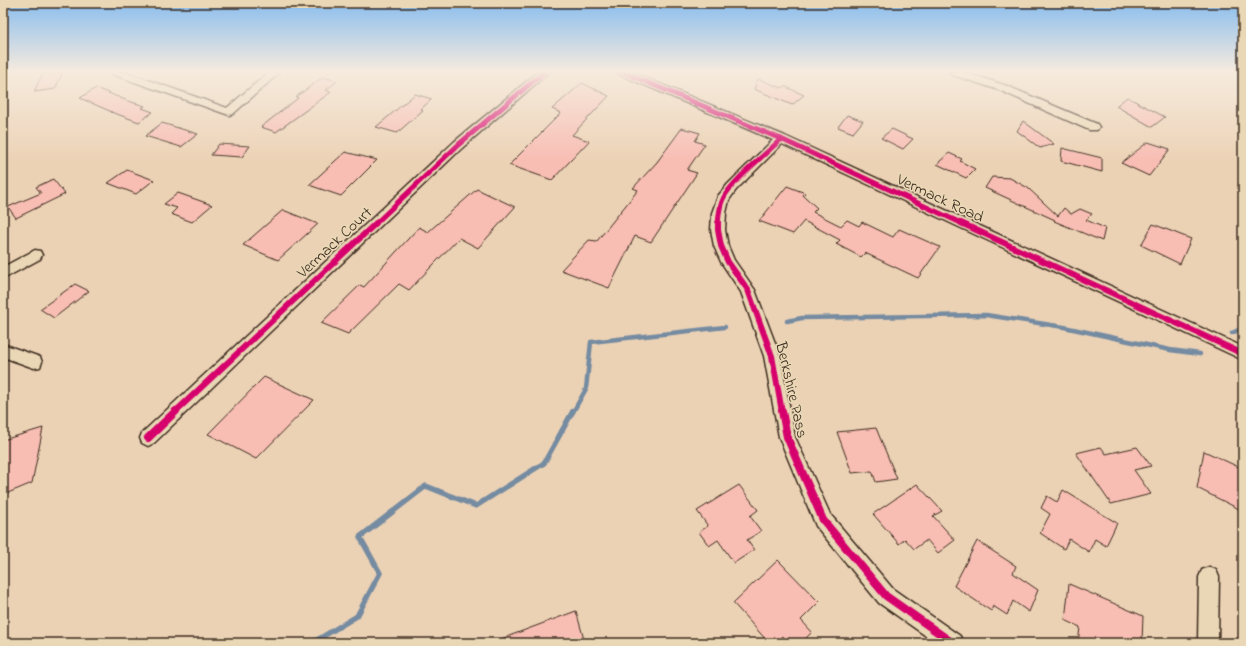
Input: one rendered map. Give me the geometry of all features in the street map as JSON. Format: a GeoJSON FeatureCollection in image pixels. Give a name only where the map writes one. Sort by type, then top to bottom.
{"type":"FeatureCollection","features":[{"type":"Feature","properties":{"kind":"street"},"geometry":{"type":"LineString","coordinates":[[201,102],[229,112],[240,102]]}},
{"type":"Feature","properties":{"kind":"street","name":"Vermack Court"},"geometry":{"type":"LineString","coordinates":[[148,438],[458,145],[508,102]]}},
{"type":"Feature","properties":{"kind":"street","name":"Vermack Road"},"geometry":{"type":"LineString","coordinates":[[694,102],[781,139],[1243,354]]}},
{"type":"Feature","properties":{"kind":"street"},"geometry":{"type":"LineString","coordinates":[[1036,102],[1093,127]]}},
{"type":"Feature","properties":{"kind":"street","name":"Berkshire Pass"},"geometry":{"type":"LineString","coordinates":[[781,139],[732,187],[723,199],[719,213],[718,230],[721,246],[728,262],[748,290],[772,356],[787,437],[824,520],[886,596],[953,643]]}},
{"type":"Feature","properties":{"kind":"street"},"geometry":{"type":"LineString","coordinates":[[3,274],[35,255]]}},
{"type":"Feature","properties":{"kind":"street"},"geometry":{"type":"LineString","coordinates":[[3,350],[34,362]]}},
{"type":"Feature","properties":{"kind":"street"},"geometry":{"type":"LineString","coordinates":[[1208,643],[1209,576]]}},
{"type":"Feature","properties":{"kind":"building"},"geometry":{"type":"Polygon","coordinates":[[[89,102],[132,102],[145,106],[142,108],[153,112],[139,122],[89,102]]]}},
{"type":"Feature","properties":{"kind":"building"},"geometry":{"type":"Polygon","coordinates":[[[293,102],[317,102],[276,132],[261,127],[293,102]]]}},
{"type":"Feature","properties":{"kind":"building"},"geometry":{"type":"Polygon","coordinates":[[[405,102],[429,102],[421,109],[423,110],[397,133],[376,127],[405,102]]]}},
{"type":"Feature","properties":{"kind":"building"},"geometry":{"type":"Polygon","coordinates":[[[560,102],[603,102],[572,135],[589,141],[552,180],[509,165],[561,113],[552,109],[560,102]]]}},
{"type":"Feature","properties":{"kind":"building"},"geometry":{"type":"Polygon","coordinates":[[[785,102],[795,102],[792,105],[785,102]]]}},
{"type":"Feature","properties":{"kind":"building"},"geometry":{"type":"Polygon","coordinates":[[[1121,102],[1137,102],[1165,117],[1152,127],[1116,106],[1121,102]]]}},
{"type":"Feature","properties":{"kind":"building"},"geometry":{"type":"Polygon","coordinates":[[[847,115],[863,121],[853,133],[838,127],[847,115]]]}},
{"type":"Feature","properties":{"kind":"building"},"geometry":{"type":"Polygon","coordinates":[[[1023,121],[1054,144],[1040,148],[1017,131],[1023,121]]]}},
{"type":"Feature","properties":{"kind":"building"},"geometry":{"type":"Polygon","coordinates":[[[162,123],[198,134],[181,147],[145,136],[162,123]]]}},
{"type":"Feature","properties":{"kind":"building"},"geometry":{"type":"Polygon","coordinates":[[[682,128],[700,133],[695,141],[705,144],[687,170],[697,173],[651,242],[635,236],[609,288],[561,270],[589,240],[597,241],[638,190],[633,188],[657,162],[682,128]]]}},
{"type":"Feature","properties":{"kind":"building"},"geometry":{"type":"Polygon","coordinates":[[[892,129],[913,139],[903,149],[881,138],[892,129]]]}},
{"type":"Feature","properties":{"kind":"building"},"geometry":{"type":"Polygon","coordinates":[[[1148,142],[1170,149],[1149,176],[1121,163],[1148,142]]]}},
{"type":"Feature","properties":{"kind":"building"},"geometry":{"type":"Polygon","coordinates":[[[219,144],[250,146],[242,157],[211,155],[219,144]]]}},
{"type":"Feature","properties":{"kind":"building"},"geometry":{"type":"Polygon","coordinates":[[[1062,148],[1102,158],[1102,172],[1061,161],[1062,148]]]}},
{"type":"Feature","properties":{"kind":"building"},"geometry":{"type":"Polygon","coordinates":[[[345,152],[377,160],[341,196],[309,185],[345,152]]]}},
{"type":"Feature","properties":{"kind":"building"},"geometry":{"type":"Polygon","coordinates":[[[949,153],[962,159],[960,161],[975,169],[966,178],[937,164],[949,153]]]}},
{"type":"Feature","properties":{"kind":"building"},"geometry":{"type":"Polygon","coordinates":[[[127,170],[154,180],[136,194],[108,183],[127,170]]]}},
{"type":"Feature","properties":{"kind":"building"},"geometry":{"type":"Polygon","coordinates":[[[992,177],[1010,178],[1028,188],[1058,216],[1064,208],[1071,214],[1080,209],[1092,214],[1086,220],[1105,228],[1102,241],[1054,221],[1055,220],[985,188],[992,177]]]}},
{"type":"Feature","properties":{"kind":"building"},"geometry":{"type":"Polygon","coordinates":[[[53,179],[65,194],[16,218],[8,207],[41,193],[36,187],[53,179]]]}},
{"type":"Feature","properties":{"kind":"building"},"geometry":{"type":"Polygon","coordinates":[[[787,186],[805,193],[803,195],[817,208],[813,212],[841,226],[847,220],[859,226],[862,222],[893,237],[899,229],[940,247],[918,278],[865,253],[861,257],[836,244],[840,240],[804,221],[793,234],[759,221],[787,186]]]}},
{"type":"Feature","properties":{"kind":"building"},"geometry":{"type":"Polygon","coordinates":[[[477,189],[515,207],[478,248],[459,238],[409,290],[399,284],[348,334],[321,323],[360,285],[364,287],[419,227],[428,232],[477,189]]]}},
{"type":"Feature","properties":{"kind":"building"},"geometry":{"type":"Polygon","coordinates":[[[178,193],[212,205],[192,222],[171,214],[177,208],[164,204],[178,193]]]}},
{"type":"Feature","properties":{"kind":"building"},"geometry":{"type":"Polygon","coordinates":[[[283,210],[318,224],[278,260],[243,245],[283,210]]]}},
{"type":"Feature","properties":{"kind":"building"},"geometry":{"type":"Polygon","coordinates":[[[1153,224],[1191,239],[1180,264],[1141,245],[1153,224]]]}},
{"type":"Feature","properties":{"kind":"building"},"geometry":{"type":"Polygon","coordinates":[[[75,284],[89,291],[54,318],[40,309],[75,284]]]}},
{"type":"Feature","properties":{"kind":"building"},"geometry":{"type":"Polygon","coordinates":[[[264,377],[314,400],[256,459],[208,434],[264,377]]]}},
{"type":"Feature","properties":{"kind":"building"},"geometry":{"type":"Polygon","coordinates":[[[43,428],[32,483],[3,495],[3,440],[43,428]]]}},
{"type":"Feature","properties":{"kind":"building"},"geometry":{"type":"Polygon","coordinates":[[[876,428],[897,479],[876,482],[872,471],[852,473],[837,432],[876,428]]]}},
{"type":"Feature","properties":{"kind":"building"},"geometry":{"type":"Polygon","coordinates":[[[1101,447],[1106,454],[1137,447],[1151,466],[1134,470],[1151,494],[1111,504],[1076,453],[1101,447]]]}},
{"type":"Feature","properties":{"kind":"building"},"geometry":{"type":"Polygon","coordinates":[[[1204,451],[1243,469],[1243,511],[1197,488],[1204,451]]]}},
{"type":"Feature","properties":{"kind":"building"},"geometry":{"type":"Polygon","coordinates":[[[917,484],[942,511],[933,516],[955,540],[938,553],[927,540],[914,549],[905,539],[899,544],[873,514],[917,484]]]}},
{"type":"Feature","properties":{"kind":"building"},"geometry":{"type":"Polygon","coordinates":[[[739,485],[758,510],[750,516],[761,531],[747,540],[754,550],[734,563],[718,540],[709,546],[699,532],[708,526],[697,511],[739,485]]]}},
{"type":"Feature","properties":{"kind":"building"},"geometry":{"type":"Polygon","coordinates":[[[1063,490],[1117,523],[1106,546],[1095,539],[1089,552],[1069,539],[1064,549],[1040,533],[1050,514],[1041,508],[1047,496],[1057,502],[1063,490]]]}},
{"type":"Feature","properties":{"kind":"building"},"geometry":{"type":"Polygon","coordinates":[[[977,541],[1016,566],[1013,573],[1038,590],[1029,612],[1013,601],[1007,615],[993,606],[991,611],[954,586],[977,541]]]}},
{"type":"Feature","properties":{"kind":"building"},"geometry":{"type":"Polygon","coordinates":[[[778,560],[819,602],[801,620],[812,632],[801,643],[788,643],[782,636],[775,643],[769,643],[733,603],[778,560]]]}},
{"type":"Feature","properties":{"kind":"building"},"geometry":{"type":"Polygon","coordinates":[[[1069,584],[1143,616],[1142,643],[1078,643],[1080,627],[1065,620],[1069,584]]]}},
{"type":"Feature","properties":{"kind":"building"},"geometry":{"type":"Polygon","coordinates":[[[576,611],[585,643],[493,642],[576,611]]]}},
{"type":"Feature","properties":{"kind":"waterway"},"geometry":{"type":"LineString","coordinates":[[787,321],[802,318],[986,315],[1064,327],[1170,350],[1200,354]]}},
{"type":"Feature","properties":{"kind":"waterway"},"geometry":{"type":"LineString","coordinates":[[573,412],[586,389],[591,342],[725,327]]}},
{"type":"Feature","properties":{"kind":"waterway"},"geometry":{"type":"LineString","coordinates":[[1232,333],[1243,328]]}},
{"type":"Feature","properties":{"kind":"waterway"},"geometry":{"type":"LineString","coordinates":[[312,643],[357,616],[380,573],[360,537],[426,486],[476,506],[544,463],[573,411]]}},
{"type":"Feature","properties":{"kind":"cycle path"},"geometry":{"type":"LineString","coordinates":[[148,438],[458,145],[508,102]]}},
{"type":"Feature","properties":{"kind":"cycle path"},"geometry":{"type":"LineString","coordinates":[[694,102],[781,139],[1243,354]]}},
{"type":"Feature","properties":{"kind":"cycle path"},"geometry":{"type":"LineString","coordinates":[[781,139],[732,187],[723,199],[719,213],[718,230],[721,246],[728,262],[748,290],[772,356],[787,437],[823,520],[886,596],[953,643]]}}]}
